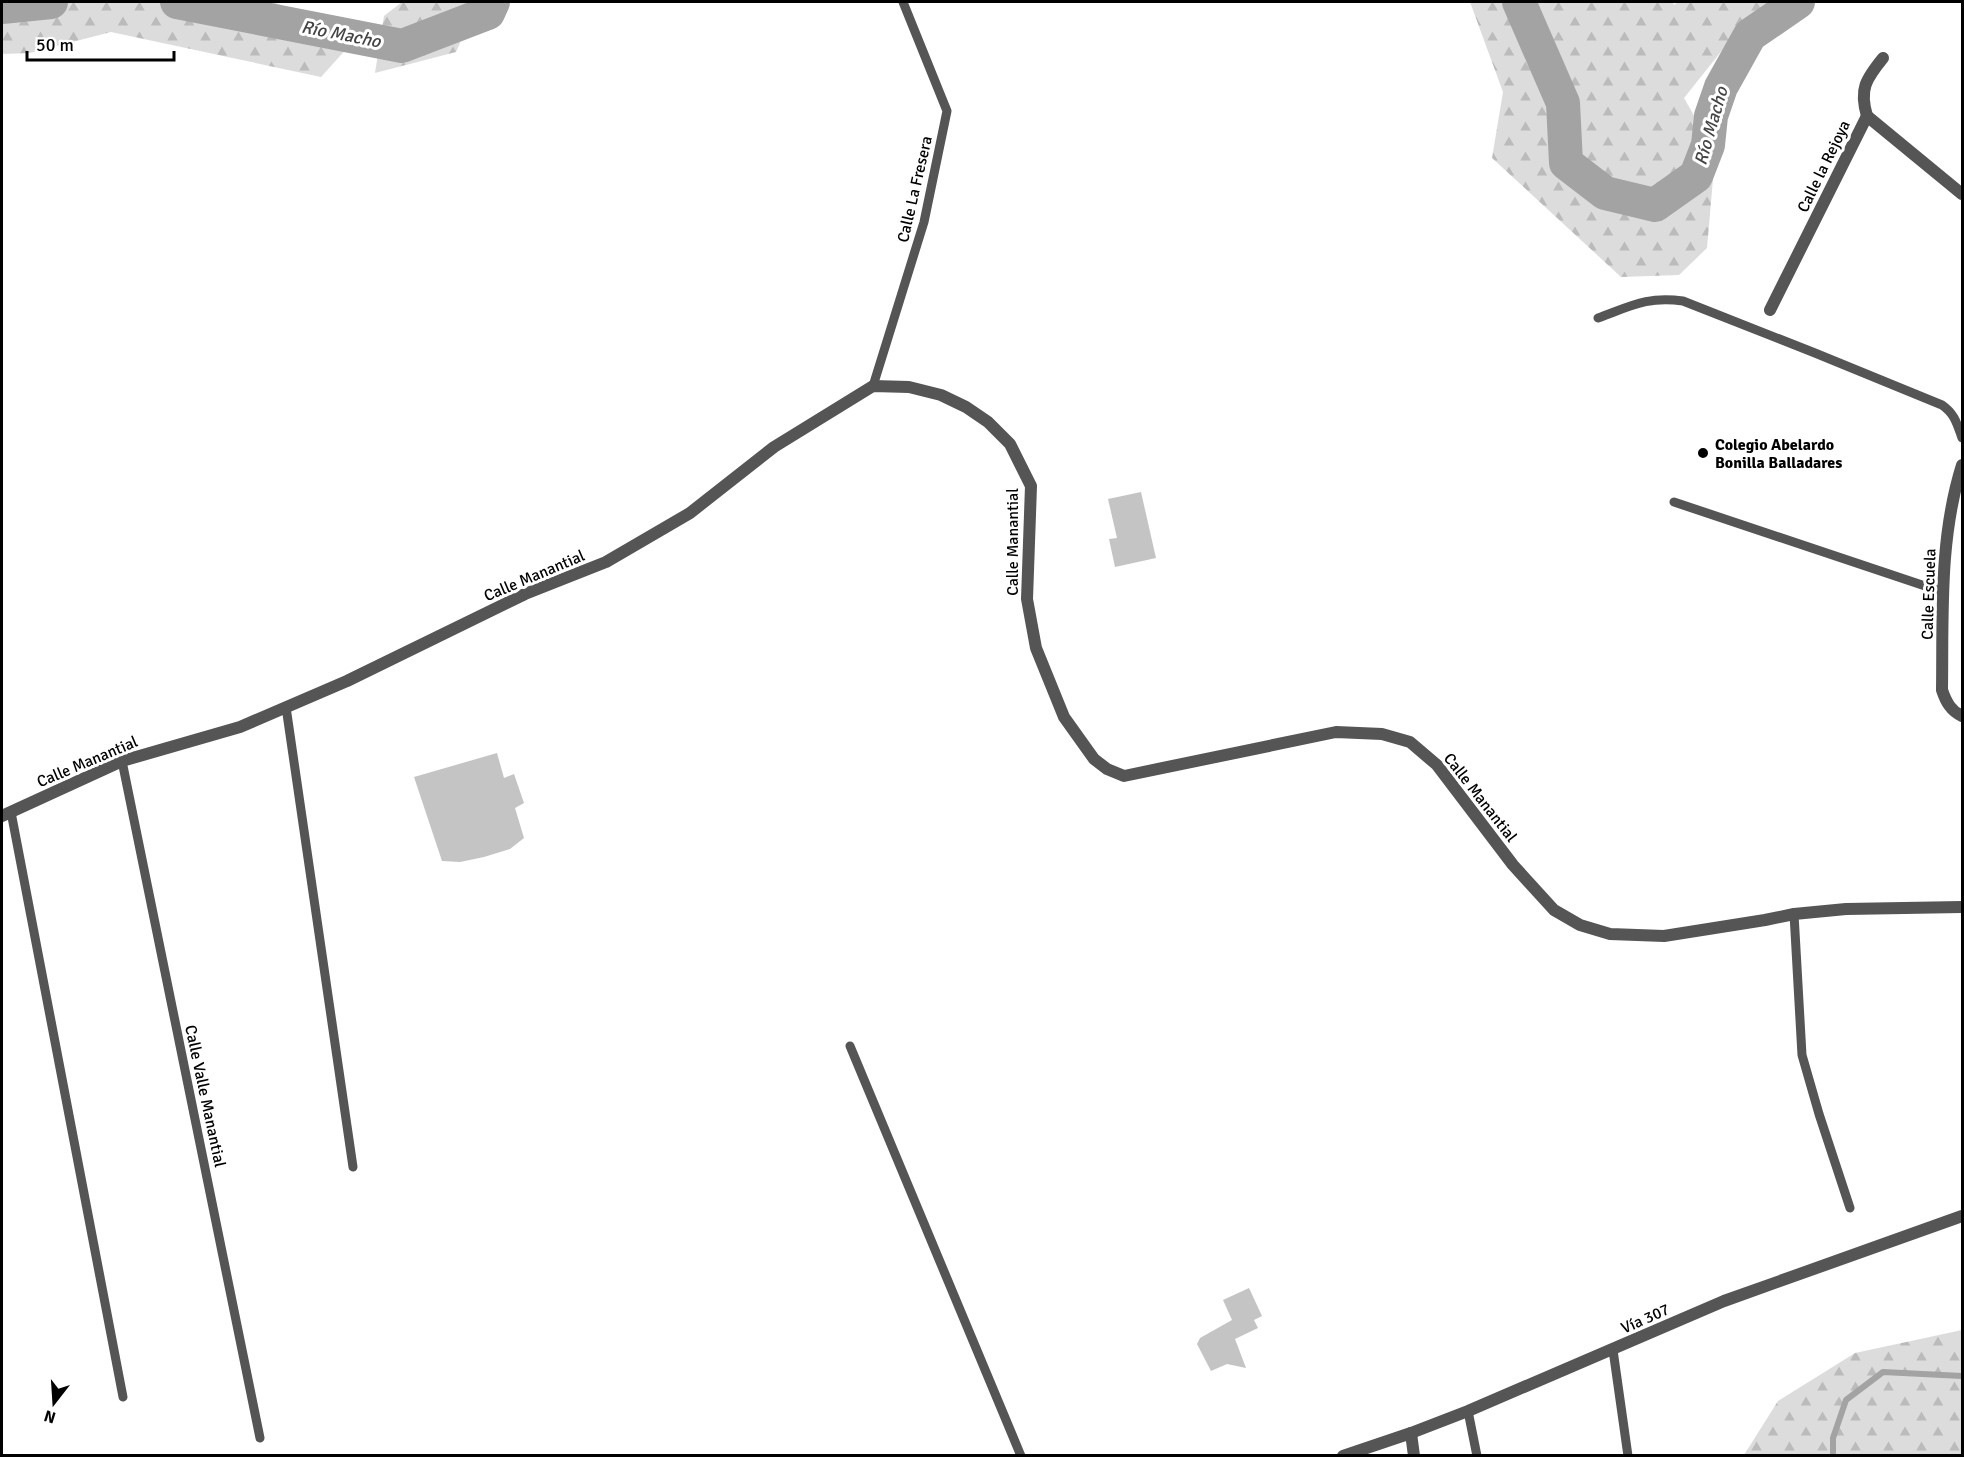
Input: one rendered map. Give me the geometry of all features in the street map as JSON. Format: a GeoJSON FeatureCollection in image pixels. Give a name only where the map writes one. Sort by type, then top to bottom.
{"type":"FeatureCollection","features":[{"type":"Feature","properties":{"kind":"street"},"geometry":{"type":"LineString","coordinates":[[1867,116],[1862,100],[1863,90],[1869,75],[1883,58]]}},
{"type":"Feature","properties":{"kind":"street","name":"Calle la Rejoya"},"geometry":{"type":"LineString","coordinates":[[1770,310],[1867,116],[1962,194]]}},
{"type":"Feature","properties":{"kind":"street","name":"Calle Manantial"},"geometry":{"type":"LineString","coordinates":[[6,814],[122,761],[240,727],[347,681],[525,594],[606,562],[690,513],[774,447],[873,386],[909,387],[941,395],[966,407],[988,422],[1010,444],[1031,486],[1027,599],[1036,648],[1064,717],[1094,759],[1107,770],[1124,776],[1336,732],[1382,734],[1410,742],[1437,765],[1513,865],[1554,910],[1580,925],[1610,934],[1664,936],[1794,914],[1846,909],[1962,906]]}},
{"type":"Feature","properties":{"kind":"street","name":"Calle Escuela"},"geometry":{"type":"LineString","coordinates":[[1962,465],[1953,494],[1947,530],[1943,592],[1942,690],[1946,703],[1962,716]]}},
{"type":"Feature","properties":{"kind":"street","name":"Vía 307"},"geometry":{"type":"LineString","coordinates":[[1343,1455],[1411,1433],[1468,1411],[1724,1301],[1962,1216]]}},
{"type":"Feature","properties":{"kind":"street"},"geometry":{"type":"LineString","coordinates":[[1411,1433],[1414,1455]]}},
{"type":"Feature","properties":{"kind":"lane","name":"Calle La Fresera"},"geometry":{"type":"LineString","coordinates":[[873,386],[924,222],[947,111],[903,2]]}},
{"type":"Feature","properties":{"kind":"lane"},"geometry":{"type":"LineString","coordinates":[[1598,318],[1646,300],[1665,298],[1683,301],[1815,352],[1942,405],[1951,411],[1956,419],[1962,438]]}},
{"type":"Feature","properties":{"kind":"lane"},"geometry":{"type":"LineString","coordinates":[[1674,502],[1943,592]]}},
{"type":"Feature","properties":{"kind":"lane"},"geometry":{"type":"LineString","coordinates":[[286,707],[353,1167]]}},
{"type":"Feature","properties":{"kind":"lane","name":"Calle Valle Manantial"},"geometry":{"type":"LineString","coordinates":[[122,761],[260,1438]]}},
{"type":"Feature","properties":{"kind":"lane"},"geometry":{"type":"LineString","coordinates":[[6,814],[123,1397]]}},
{"type":"Feature","properties":{"kind":"lane"},"geometry":{"type":"LineString","coordinates":[[1794,914],[1802,1055],[1850,1208]]}},
{"type":"Feature","properties":{"kind":"lane"},"geometry":{"type":"LineString","coordinates":[[850,1046],[1021,1455]]}},
{"type":"Feature","properties":{"kind":"lane"},"geometry":{"type":"LineString","coordinates":[[1613,1350],[1628,1455]]}},
{"type":"Feature","properties":{"kind":"lane"},"geometry":{"type":"LineString","coordinates":[[1468,1411],[1477,1455]]}},
{"type":"Feature","properties":{"kind":"green space"},"geometry":{"type":"Polygon","coordinates":[[[2,2],[273,2],[359,35],[321,77],[111,32],[30,53],[2,54],[2,2]]]}},
{"type":"Feature","properties":{"kind":"green space"},"geometry":{"type":"Polygon","coordinates":[[[402,2],[478,2],[456,52],[375,73],[384,16],[402,2]]]}},
{"type":"Feature","properties":{"kind":"green space"},"geometry":{"type":"Polygon","coordinates":[[[1470,2],[1673,2],[1674,5],[1678,2],[1773,2],[1739,29],[1684,98],[1708,140],[1713,179],[1707,248],[1679,275],[1621,277],[1492,158],[1503,92],[1470,2]]]}},
{"type":"Feature","properties":{"kind":"green space"},"geometry":{"type":"Polygon","coordinates":[[[1962,1330],[1962,1455],[1744,1455],[1778,1401],[1855,1353],[1962,1330]]]}},
{"type":"Feature","properties":{"kind":"building"},"geometry":{"type":"Polygon","coordinates":[[[1141,492],[1156,558],[1115,567],[1109,539],[1117,538],[1108,499],[1141,492]]]}},
{"type":"Feature","properties":{"kind":"building"},"geometry":{"type":"Polygon","coordinates":[[[497,753],[504,778],[514,774],[524,803],[515,808],[524,838],[510,849],[484,857],[460,862],[442,861],[414,777],[497,753]]]}},
{"type":"Feature","properties":{"kind":"building"},"geometry":{"type":"Polygon","coordinates":[[[1249,1288],[1262,1316],[1254,1320],[1258,1328],[1235,1339],[1246,1368],[1227,1364],[1211,1371],[1197,1344],[1200,1338],[1232,1320],[1223,1300],[1249,1288]]]}},
{"type":"Feature","properties":{"kind":"waterway","name":"Río Macho"},"geometry":{"type":"LineString","coordinates":[[2,7],[51,2]]}},
{"type":"Feature","properties":{"kind":"waterway","name":"Río Macho"},"geometry":{"type":"LineString","coordinates":[[177,2],[402,46],[488,13],[493,2]]}},
{"type":"Feature","properties":{"kind":"waterway","name":"Río Macho"},"geometry":{"type":"LineString","coordinates":[[1519,2],[1563,103],[1566,163],[1605,193],[1655,205],[1696,176],[1708,145],[1711,116],[1721,87],[1750,35],[1798,2]]}},
{"type":"Feature","properties":{"kind":"waterway"},"geometry":{"type":"LineString","coordinates":[[1833,1456],[1833,1438],[1846,1400],[1883,1372],[1962,1376]]}},
{"type":"Feature","properties":{"kind":"place","name":"Colegio Abelardo Bonilla Balladares"},"geometry":{"type":"Point","coordinates":[1703,453]}}]}
